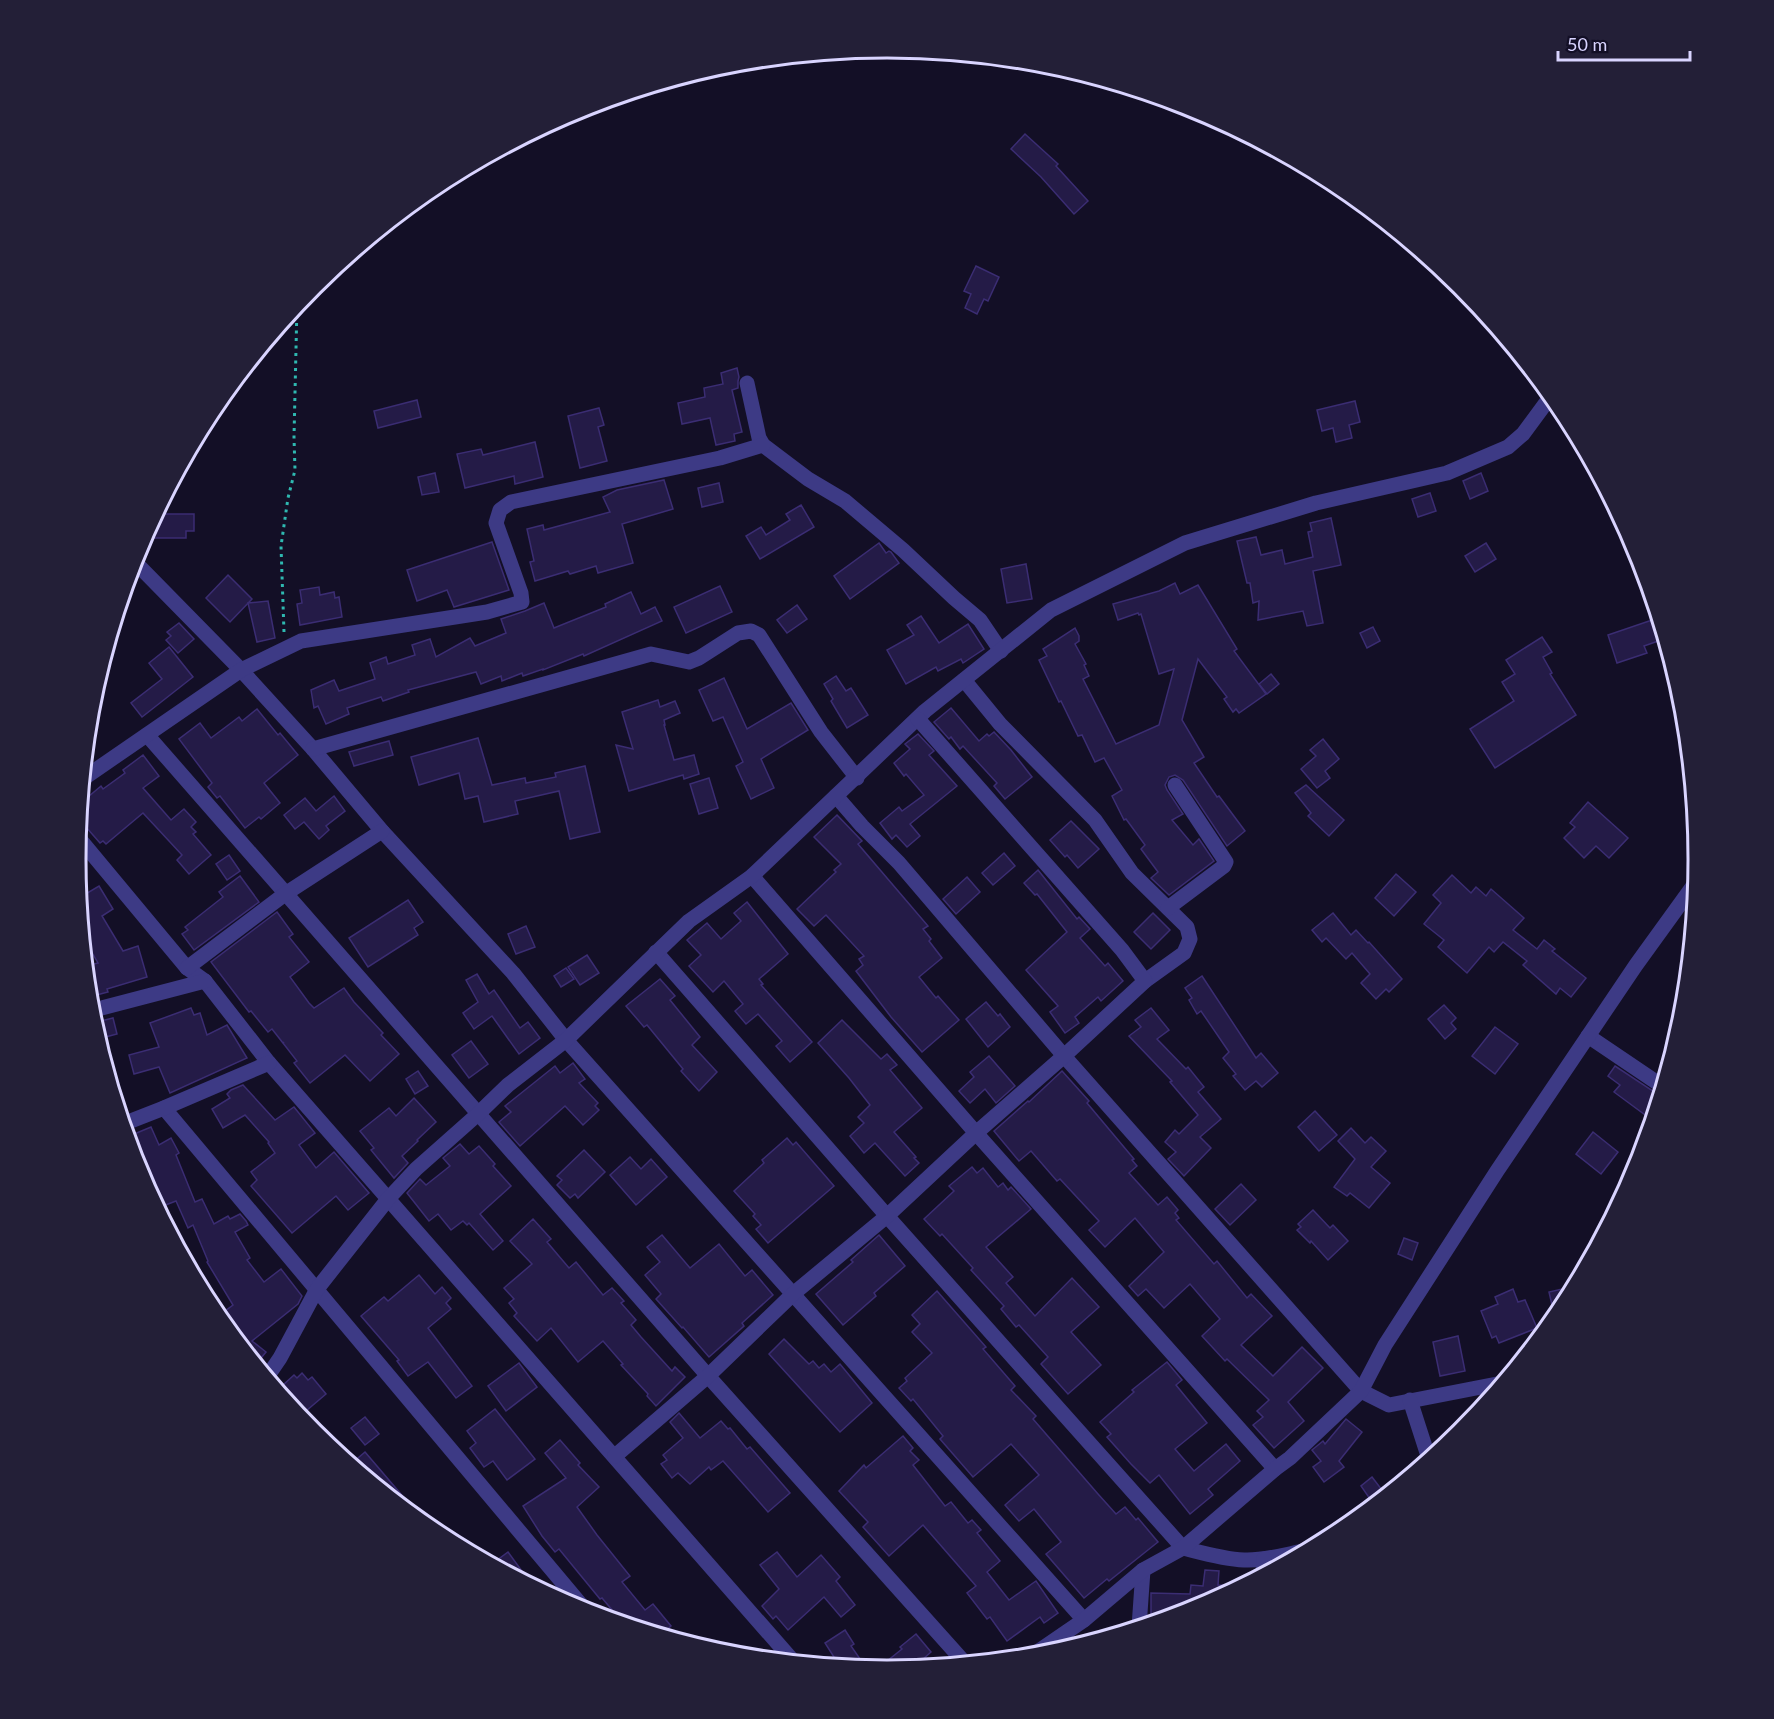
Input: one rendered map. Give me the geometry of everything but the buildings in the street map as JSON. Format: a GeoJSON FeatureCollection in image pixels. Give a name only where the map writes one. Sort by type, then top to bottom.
{"type":"FeatureCollection","features":[{"type":"Feature","properties":{"kind":"street"},"geometry":{"type":"LineString","coordinates":[[747,383],[759,438],[763,446],[808,479],[845,501],[903,550],[980,620],[1000,651]]}},
{"type":"Feature","properties":{"kind":"street"},"geometry":{"type":"LineString","coordinates":[[271,1371],[317,1289],[388,1199],[416,1169],[508,1085],[566,1041],[689,921],[752,876],[918,719],[1051,610],[1185,543],[1316,502],[1447,473],[1508,447],[1523,435],[1545,404]]}},
{"type":"Feature","properties":{"kind":"street"},"geometry":{"type":"LineString","coordinates":[[91,773],[241,670],[300,641],[487,612],[522,602],[521,593],[496,523],[500,510],[511,502],[720,458],[763,446]]}},
{"type":"Feature","properties":{"kind":"street"},"geometry":{"type":"LineString","coordinates":[[141,568],[241,670],[314,749],[382,831],[513,973],[566,1041],[1084,1620]]}},
{"type":"Feature","properties":{"kind":"street"},"geometry":{"type":"LineString","coordinates":[[314,749],[651,654],[690,662],[738,633],[751,631],[759,635],[821,732],[857,778]]}},
{"type":"Feature","properties":{"kind":"street"},"geometry":{"type":"LineString","coordinates":[[615,1456],[708,1376],[793,1294],[887,1216],[1145,981],[1184,953],[1190,939],[1187,927],[1132,873],[1095,820],[1000,724],[964,680]]}},
{"type":"Feature","properties":{"kind":"street"},"geometry":{"type":"LineString","coordinates":[[918,719],[1122,950],[1145,981]]}},
{"type":"Feature","properties":{"kind":"street"},"geometry":{"type":"LineString","coordinates":[[147,735],[708,1376],[960,1657]]}},
{"type":"Feature","properties":{"kind":"street"},"geometry":{"type":"LineString","coordinates":[[1168,908],[1224,866],[1226,862],[1175,785]]}},
{"type":"Feature","properties":{"kind":"street"},"geometry":{"type":"LineString","coordinates":[[837,796],[862,826],[899,863],[1064,1056],[1361,1391],[1389,1405],[1491,1385]]}},
{"type":"Feature","properties":{"kind":"street"},"geometry":{"type":"LineString","coordinates":[[187,968],[285,894],[382,831]]}},
{"type":"Feature","properties":{"kind":"street"},"geometry":{"type":"LineString","coordinates":[[86,847],[187,968],[205,981],[268,1063],[615,1456],[784,1654]]}},
{"type":"Feature","properties":{"kind":"street"},"geometry":{"type":"LineString","coordinates":[[752,876],[976,1133],[1275,1469]]}},
{"type":"Feature","properties":{"kind":"street"},"geometry":{"type":"LineString","coordinates":[[1050,1643],[1084,1620],[1143,1570],[1183,1548],[1290,1458],[1361,1391],[1385,1345],[1497,1171],[1636,965],[1687,895]]}},
{"type":"Feature","properties":{"kind":"street"},"geometry":{"type":"LineString","coordinates":[[656,952],[887,1216],[1183,1548],[1214,1556],[1244,1560],[1263,1567]]}},
{"type":"Feature","properties":{"kind":"street"},"geometry":{"type":"LineString","coordinates":[[100,1008],[205,981]]}},
{"type":"Feature","properties":{"kind":"street"},"geometry":{"type":"LineString","coordinates":[[1588,1036],[1656,1082]]}},
{"type":"Feature","properties":{"kind":"street"},"geometry":{"type":"LineString","coordinates":[[130,1121],[268,1063]]}},
{"type":"Feature","properties":{"kind":"street"},"geometry":{"type":"LineString","coordinates":[[164,1108],[575,1598]]}},
{"type":"Feature","properties":{"kind":"street"},"geometry":{"type":"LineString","coordinates":[[1410,1400],[1426,1451]]}},
{"type":"Feature","properties":{"kind":"street"},"geometry":{"type":"LineString","coordinates":[[1140,1619],[1143,1570]]}},
{"type":"Feature","properties":{"kind":"path"},"geometry":{"type":"LineString","coordinates":[[284,649],[281,546],[288,498],[296,470],[294,437],[297,319]]}}]}
